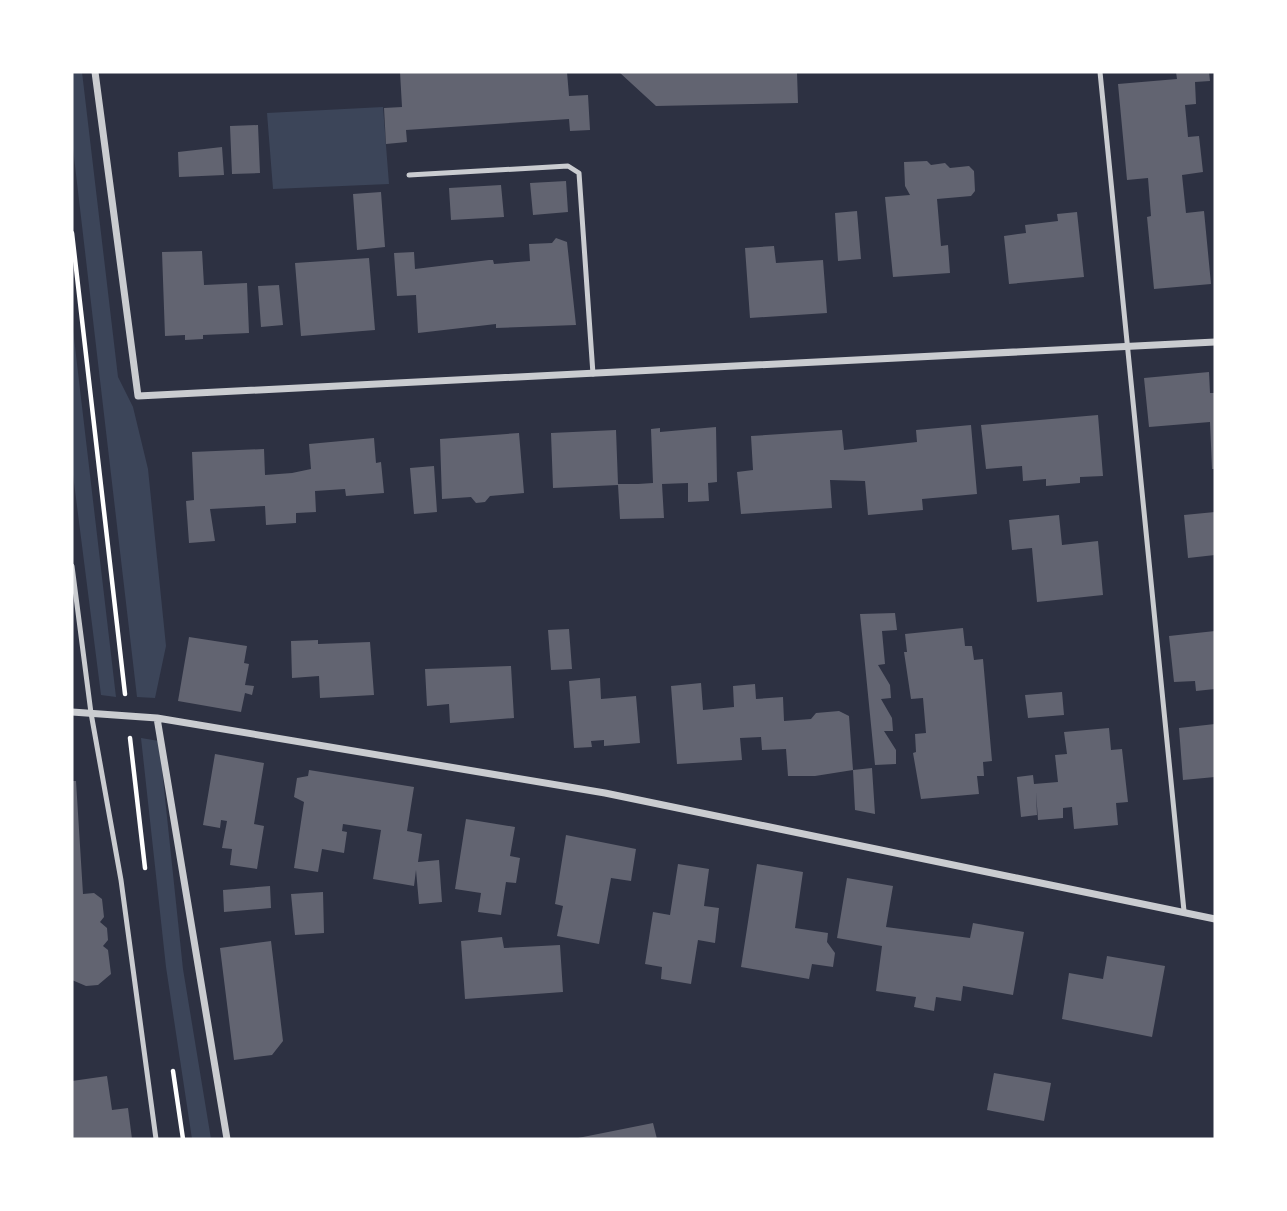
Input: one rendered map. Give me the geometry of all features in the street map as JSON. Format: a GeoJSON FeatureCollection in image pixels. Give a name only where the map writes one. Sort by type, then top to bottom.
{"type":"FeatureCollection","features":[{"type":"Feature","properties":{"kind":"street"},"geometry":{"type":"LineString","coordinates":[[95,72],[138,396],[1215,342]]}},
{"type":"Feature","properties":{"kind":"street"},"geometry":{"type":"LineString","coordinates":[[72,712],[157,718],[605,793],[1215,919]]}},
{"type":"Feature","properties":{"kind":"street"},"geometry":{"type":"LineString","coordinates":[[157,718],[228,1139]]}},
{"type":"Feature","properties":{"kind":"lane"},"geometry":{"type":"LineString","coordinates":[[1100,72],[1125,348],[1184,911]]}},
{"type":"Feature","properties":{"kind":"lane"},"geometry":{"type":"LineString","coordinates":[[409,175],[568,166],[579,173],[593,374]]}},
{"type":"Feature","properties":{"kind":"lane"},"geometry":{"type":"LineString","coordinates":[[72,566],[90,713],[121,880],[156,1139]]}},
{"type":"Feature","properties":{"kind":"path"},"geometry":{"type":"LineString","coordinates":[[72,233],[147,881]]}},
{"type":"Feature","properties":{"kind":"path"},"geometry":{"type":"LineString","coordinates":[[171,1058],[184,1139]]}},
{"type":"Feature","properties":{"kind":"shaded area"},"geometry":{"type":"Polygon","coordinates":[[[72,72],[82,72],[118,377],[133,407],[148,469],[166,646],[155,698],[137,697],[72,140],[72,72]]]}},
{"type":"Feature","properties":{"kind":"shaded area"},"geometry":{"type":"Polygon","coordinates":[[[383,107],[389,184],[273,189],[267,113],[383,107]]]}},
{"type":"Feature","properties":{"kind":"shaded area"},"geometry":{"type":"Polygon","coordinates":[[[72,321],[116,697],[101,695],[72,467],[72,321]]]}},
{"type":"Feature","properties":{"kind":"shaded area"},"geometry":{"type":"Polygon","coordinates":[[[141,738],[159,741],[183,969],[211,1139],[192,1139],[166,967],[141,738]]]}},
{"type":"Feature","properties":{"kind":"building"},"geometry":{"type":"Polygon","coordinates":[[[400,72],[567,72],[569,96],[588,95],[590,130],[570,131],[569,119],[406,130],[407,142],[386,144],[384,108],[402,107],[400,72]]]}},
{"type":"Feature","properties":{"kind":"building"},"geometry":{"type":"Polygon","coordinates":[[[619,72],[797,72],[798,103],[656,106],[619,72]]]}},
{"type":"Feature","properties":{"kind":"building"},"geometry":{"type":"Polygon","coordinates":[[[1176,72],[1209,72],[1210,81],[1195,82],[1196,104],[1185,105],[1188,137],[1199,136],[1203,172],[1182,175],[1186,213],[1204,211],[1211,284],[1154,289],[1147,217],[1151,216],[1148,178],[1127,180],[1118,84],[1177,79],[1176,72]]]}},
{"type":"Feature","properties":{"kind":"building"},"geometry":{"type":"Polygon","coordinates":[[[258,125],[260,173],[232,174],[230,126],[258,125]]]}},
{"type":"Feature","properties":{"kind":"building"},"geometry":{"type":"Polygon","coordinates":[[[222,147],[224,175],[179,177],[178,152],[222,147]]]}},
{"type":"Feature","properties":{"kind":"building"},"geometry":{"type":"Polygon","coordinates":[[[927,161],[931,165],[945,163],[950,168],[969,166],[974,171],[975,191],[971,196],[937,199],[941,246],[948,245],[950,273],[893,277],[885,197],[910,195],[905,186],[904,162],[927,161]]]}},
{"type":"Feature","properties":{"kind":"building"},"geometry":{"type":"Polygon","coordinates":[[[566,181],[568,212],[533,215],[530,183],[566,181]]]}},
{"type":"Feature","properties":{"kind":"building"},"geometry":{"type":"Polygon","coordinates":[[[501,185],[504,217],[451,220],[449,188],[501,185]]]}},
{"type":"Feature","properties":{"kind":"building"},"geometry":{"type":"Polygon","coordinates":[[[381,192],[385,247],[357,250],[353,194],[381,192]]]}},
{"type":"Feature","properties":{"kind":"building"},"geometry":{"type":"Polygon","coordinates":[[[857,211],[861,259],[838,261],[835,213],[857,211]]]}},
{"type":"Feature","properties":{"kind":"building"},"geometry":{"type":"Polygon","coordinates":[[[1077,212],[1084,277],[1009,284],[1004,236],[1026,233],[1025,225],[1058,221],[1057,214],[1077,212]]]}},
{"type":"Feature","properties":{"kind":"building"},"geometry":{"type":"Polygon","coordinates":[[[556,238],[567,242],[576,325],[496,328],[496,324],[418,333],[416,295],[397,296],[394,253],[414,252],[415,269],[489,260],[493,260],[494,264],[530,261],[529,244],[552,243],[556,238]]]}},
{"type":"Feature","properties":{"kind":"building"},"geometry":{"type":"Polygon","coordinates":[[[774,246],[776,263],[823,260],[827,313],[750,318],[745,248],[774,246]]]}},
{"type":"Feature","properties":{"kind":"building"},"geometry":{"type":"Polygon","coordinates":[[[202,251],[204,285],[247,283],[249,333],[203,335],[203,339],[185,340],[185,335],[165,336],[162,252],[202,251]]]}},
{"type":"Feature","properties":{"kind":"building"},"geometry":{"type":"Polygon","coordinates":[[[369,258],[375,330],[301,336],[295,263],[369,258]]]}},
{"type":"Feature","properties":{"kind":"building"},"geometry":{"type":"Polygon","coordinates":[[[279,285],[283,325],[261,327],[258,286],[279,285]]]}},
{"type":"Feature","properties":{"kind":"building"},"geometry":{"type":"Polygon","coordinates":[[[1209,372],[1210,393],[1215,393],[1215,469],[1212,469],[1210,422],[1149,427],[1144,378],[1209,372]]]}},
{"type":"Feature","properties":{"kind":"building"},"geometry":{"type":"Polygon","coordinates":[[[1098,415],[1103,476],[1080,477],[1080,483],[1046,486],[1046,479],[1023,481],[1022,466],[986,469],[981,425],[1098,415]]]}},
{"type":"Feature","properties":{"kind":"building"},"geometry":{"type":"Polygon","coordinates":[[[971,425],[977,494],[922,499],[923,510],[868,515],[865,481],[830,480],[832,508],[741,514],[737,472],[753,470],[751,436],[842,430],[844,450],[917,442],[916,430],[971,425]]]}},
{"type":"Feature","properties":{"kind":"building"},"geometry":{"type":"Polygon","coordinates":[[[716,427],[717,482],[708,483],[709,501],[688,502],[688,483],[662,484],[664,518],[620,519],[618,485],[553,488],[551,433],[616,430],[618,484],[638,484],[653,483],[651,429],[660,428],[660,432],[716,427]]]}},
{"type":"Feature","properties":{"kind":"building"},"geometry":{"type":"Polygon","coordinates":[[[519,433],[524,493],[490,496],[485,502],[476,503],[471,497],[442,499],[440,439],[519,433]]]}},
{"type":"Feature","properties":{"kind":"building"},"geometry":{"type":"Polygon","coordinates":[[[374,438],[376,463],[381,462],[384,493],[346,496],[345,489],[315,491],[316,512],[296,513],[296,523],[266,525],[265,506],[210,509],[215,541],[189,543],[186,501],[194,500],[192,452],[264,449],[265,475],[292,473],[311,469],[309,444],[374,438]]]}},
{"type":"Feature","properties":{"kind":"building"},"geometry":{"type":"Polygon","coordinates":[[[434,466],[437,512],[414,514],[410,468],[434,466]]]}},
{"type":"Feature","properties":{"kind":"building"},"geometry":{"type":"Polygon","coordinates":[[[1215,512],[1215,555],[1188,558],[1184,515],[1215,512]]]}},
{"type":"Feature","properties":{"kind":"building"},"geometry":{"type":"Polygon","coordinates":[[[1059,515],[1062,545],[1098,541],[1103,595],[1037,602],[1032,548],[1012,550],[1009,520],[1059,515]]]}},
{"type":"Feature","properties":{"kind":"building"},"geometry":{"type":"Polygon","coordinates":[[[895,613],[897,630],[882,631],[885,664],[878,665],[890,685],[891,698],[881,699],[892,718],[893,731],[884,731],[896,750],[896,764],[875,765],[860,614],[895,613]]]}},
{"type":"Feature","properties":{"kind":"building"},"geometry":{"type":"Polygon","coordinates":[[[963,628],[965,646],[972,646],[974,660],[983,659],[992,761],[983,762],[984,776],[977,776],[979,794],[921,799],[913,753],[916,752],[915,734],[926,733],[923,698],[911,699],[904,652],[907,652],[905,634],[963,628]]]}},
{"type":"Feature","properties":{"kind":"building"},"geometry":{"type":"Polygon","coordinates":[[[569,629],[572,669],[551,670],[548,630],[569,629]]]}},
{"type":"Feature","properties":{"kind":"building"},"geometry":{"type":"Polygon","coordinates":[[[1215,631],[1215,689],[1196,691],[1195,681],[1174,682],[1169,636],[1215,631]]]}},
{"type":"Feature","properties":{"kind":"building"},"geometry":{"type":"Polygon","coordinates":[[[189,637],[247,646],[244,663],[249,664],[245,685],[254,686],[252,695],[245,693],[241,712],[178,701],[189,637]]]}},
{"type":"Feature","properties":{"kind":"building"},"geometry":{"type":"Polygon","coordinates":[[[318,640],[318,644],[370,642],[374,695],[320,698],[319,676],[292,678],[291,641],[318,640]]]}},
{"type":"Feature","properties":{"kind":"building"},"geometry":{"type":"Polygon","coordinates":[[[511,666],[514,718],[450,723],[449,704],[427,706],[425,669],[511,666]]]}},
{"type":"Feature","properties":{"kind":"building"},"geometry":{"type":"Polygon","coordinates":[[[600,678],[601,699],[636,696],[640,743],[604,746],[604,740],[591,741],[592,747],[574,748],[569,681],[600,678]]]}},
{"type":"Feature","properties":{"kind":"building"},"geometry":{"type":"Polygon","coordinates":[[[701,683],[703,710],[734,707],[733,686],[755,684],[756,699],[783,697],[784,721],[811,719],[816,713],[839,711],[849,716],[853,770],[815,776],[788,776],[786,749],[762,750],[761,737],[740,738],[742,760],[677,764],[671,686],[701,683]]]}},
{"type":"Feature","properties":{"kind":"building"},"geometry":{"type":"Polygon","coordinates":[[[1062,692],[1064,715],[1028,718],[1025,695],[1062,692]]]}},
{"type":"Feature","properties":{"kind":"building"},"geometry":{"type":"Polygon","coordinates":[[[1215,724],[1215,777],[1183,780],[1179,728],[1215,724]]]}},
{"type":"Feature","properties":{"kind":"building"},"geometry":{"type":"Polygon","coordinates":[[[1109,728],[1111,750],[1122,749],[1128,802],[1116,803],[1118,825],[1074,829],[1072,807],[1063,808],[1063,818],[1038,820],[1036,792],[1037,815],[1021,817],[1017,777],[1033,775],[1034,784],[1058,782],[1055,755],[1067,754],[1064,732],[1109,728]]]}},
{"type":"Feature","properties":{"kind":"building"},"geometry":{"type":"Polygon","coordinates":[[[215,754],[264,763],[254,824],[264,826],[257,869],[230,865],[232,849],[222,848],[227,821],[221,820],[220,828],[203,825],[215,754]]]}},
{"type":"Feature","properties":{"kind":"building"},"geometry":{"type":"Polygon","coordinates":[[[872,768],[875,814],[855,810],[853,770],[872,768]]]}},
{"type":"Feature","properties":{"kind":"building"},"geometry":{"type":"Polygon","coordinates":[[[309,770],[414,787],[407,831],[422,834],[418,862],[439,860],[442,902],[419,904],[416,870],[414,886],[373,879],[381,830],[343,824],[342,831],[347,832],[344,853],[322,849],[318,872],[294,868],[304,802],[294,797],[297,778],[308,776],[309,770]]]}},
{"type":"Feature","properties":{"kind":"building"},"geometry":{"type":"Polygon","coordinates":[[[72,781],[76,781],[83,894],[94,893],[102,899],[104,917],[100,922],[107,928],[108,940],[103,946],[108,950],[111,974],[98,985],[86,986],[72,980],[72,781]]]}},
{"type":"Feature","properties":{"kind":"building"},"geometry":{"type":"Polygon","coordinates":[[[466,819],[515,827],[510,856],[520,858],[516,883],[506,882],[501,915],[478,912],[481,893],[455,889],[466,819]]]}},
{"type":"Feature","properties":{"kind":"building"},"geometry":{"type":"Polygon","coordinates":[[[566,835],[636,849],[631,881],[611,878],[599,944],[557,936],[563,906],[555,904],[566,835]]]}},
{"type":"Feature","properties":{"kind":"building"},"geometry":{"type":"Polygon","coordinates":[[[678,864],[709,869],[704,906],[719,908],[715,943],[698,940],[691,984],[661,979],[662,967],[645,964],[653,912],[670,915],[678,864]]]}},
{"type":"Feature","properties":{"kind":"building"},"geometry":{"type":"Polygon","coordinates":[[[757,864],[803,872],[795,928],[828,933],[827,942],[835,953],[833,967],[812,964],[809,979],[741,967],[757,864]]]}},
{"type":"Feature","properties":{"kind":"building"},"geometry":{"type":"Polygon","coordinates":[[[847,878],[893,886],[886,927],[970,938],[973,923],[1024,932],[1013,995],[963,986],[961,1001],[936,997],[934,1011],[914,1007],[916,997],[876,991],[882,946],[837,938],[847,878]]]}},
{"type":"Feature","properties":{"kind":"building"},"geometry":{"type":"Polygon","coordinates":[[[270,886],[271,908],[224,912],[223,890],[270,886]]]}},
{"type":"Feature","properties":{"kind":"building"},"geometry":{"type":"Polygon","coordinates":[[[323,892],[324,933],[295,935],[291,894],[323,892]]]}},
{"type":"Feature","properties":{"kind":"building"},"geometry":{"type":"Polygon","coordinates":[[[502,937],[504,948],[560,945],[563,992],[465,999],[461,941],[502,937]]]}},
{"type":"Feature","properties":{"kind":"building"},"geometry":{"type":"Polygon","coordinates":[[[271,941],[283,1041],[272,1055],[234,1060],[220,948],[271,941]]]}},
{"type":"Feature","properties":{"kind":"building"},"geometry":{"type":"Polygon","coordinates":[[[1107,956],[1165,966],[1152,1037],[1062,1019],[1069,973],[1103,979],[1107,956]]]}},
{"type":"Feature","properties":{"kind":"building"},"geometry":{"type":"Polygon","coordinates":[[[994,1073],[1051,1083],[1044,1121],[987,1110],[994,1073]]]}},
{"type":"Feature","properties":{"kind":"building"},"geometry":{"type":"Polygon","coordinates":[[[107,1076],[112,1110],[128,1108],[132,1139],[73,1139],[72,1081],[107,1076]]]}},
{"type":"Feature","properties":{"kind":"building"},"geometry":{"type":"Polygon","coordinates":[[[653,1123],[657,1139],[578,1139],[578,1138],[653,1123]]]}}]}
